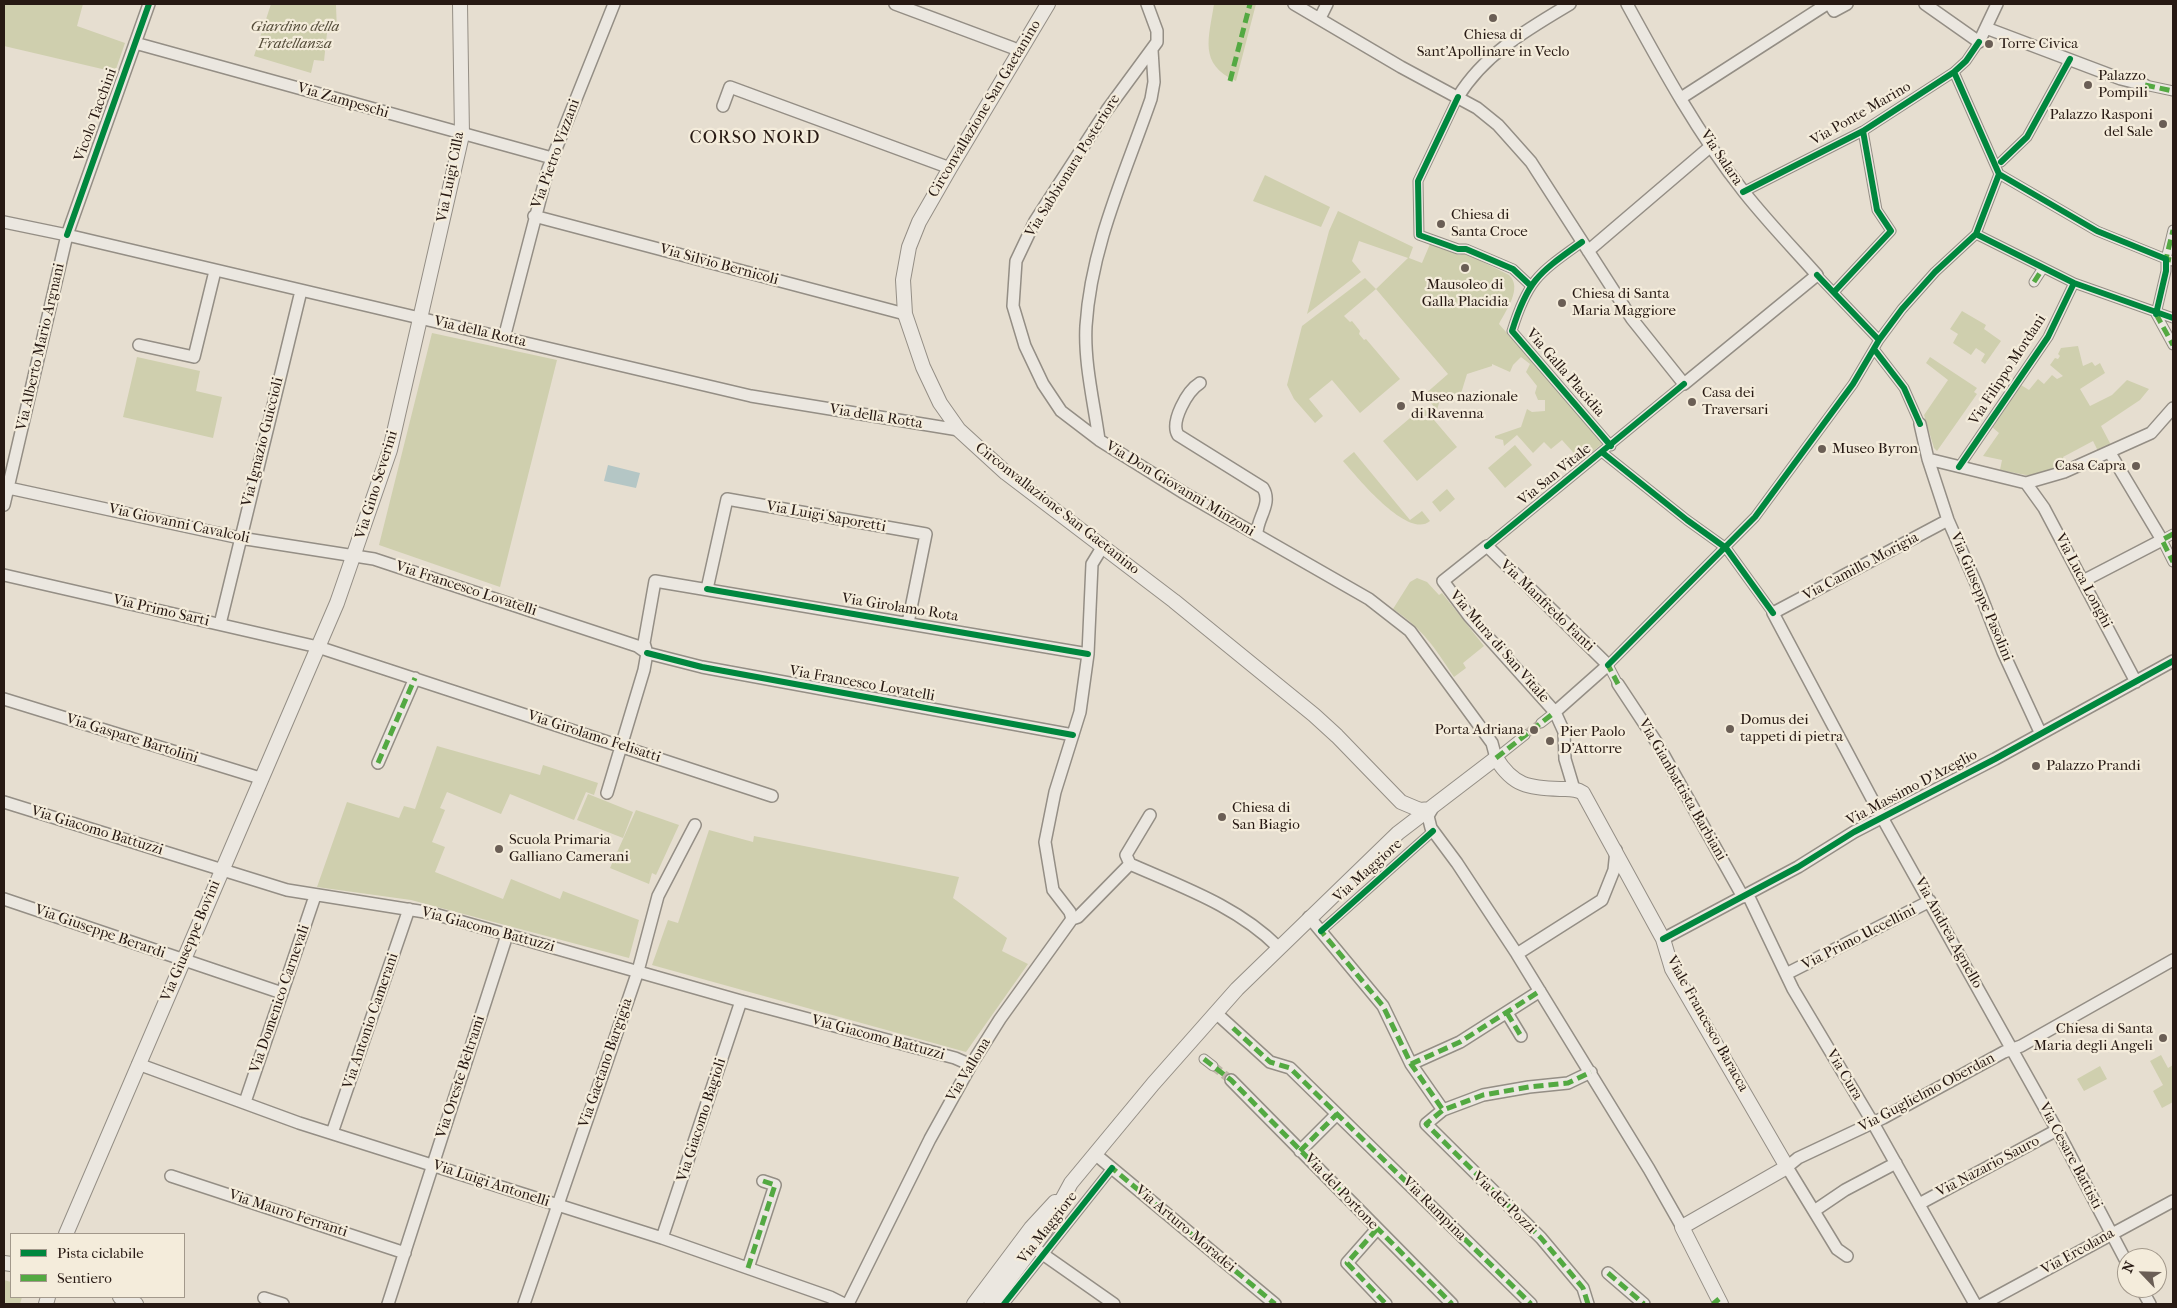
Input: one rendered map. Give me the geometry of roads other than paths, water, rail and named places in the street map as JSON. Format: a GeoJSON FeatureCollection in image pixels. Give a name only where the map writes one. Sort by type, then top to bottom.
{"type":"FeatureCollection","features":[{"type":"Feature","properties":{"kind":"street","name":"Vicolo Tacchini"},"geometry":{"type":"LineString","coordinates":[[67,235],[149,4]]}},
{"type":"Feature","properties":{"kind":"street","name":"Via Luigi Cilla"},"geometry":{"type":"LineString","coordinates":[[421,318],[462,134],[460,4]]}},
{"type":"Feature","properties":{"kind":"street","name":"Via Pietro Vizzani"},"geometry":{"type":"LineString","coordinates":[[504,338],[534,216],[552,158],[614,4]]}},
{"type":"Feature","properties":{"kind":"street"},"geometry":{"type":"LineString","coordinates":[[895,4],[1013,48],[1019,53]]}},
{"type":"Feature","properties":{"kind":"street","name":"Circonvallazione San Gaetanino"},"geometry":{"type":"LineString","coordinates":[[1048,4],[919,222],[909,247],[903,280],[905,314],[923,367],[940,403],[959,430],[1006,473],[1197,619],[1320,720],[1401,802],[1420,810],[1432,809]]}},
{"type":"Feature","properties":{"kind":"street","name":"Via Don Giovanni Minzoni"},"geometry":{"type":"LineString","coordinates":[[1147,4],[1158,36],[1152,50],[1154,82],[1151,99],[1099,246],[1091,281],[1086,328],[1089,369],[1099,440],[1144,469],[1369,599],[1410,630],[1492,743],[1496,758]]}},
{"type":"Feature","properties":{"kind":"street"},"geometry":{"type":"LineString","coordinates":[[1294,4],[1401,67],[1458,97],[1498,125],[1530,162],[1632,320],[1684,384]]}},
{"type":"Feature","properties":{"kind":"street"},"geometry":{"type":"LineString","coordinates":[[1320,18],[1327,4]]}},
{"type":"Feature","properties":{"kind":"street"},"geometry":{"type":"LineString","coordinates":[[1570,4],[1498,50],[1458,97],[1418,181],[1419,235],[1458,249],[1466,249],[1513,269],[1530,285],[1540,272],[1585,246],[1711,146]]}},
{"type":"Feature","properties":{"kind":"street","name":"Via Salara"},"geometry":{"type":"LineString","coordinates":[[1627,4],[1681,98],[1743,192],[1817,275],[1879,340]]}},
{"type":"Feature","properties":{"kind":"street"},"geometry":{"type":"LineString","coordinates":[[1681,98],[1828,4],[1834,11],[1846,4]]}},
{"type":"Feature","properties":{"kind":"street"},"geometry":{"type":"LineString","coordinates":[[1925,4],[1979,42],[1997,4]]}},
{"type":"Feature","properties":{"kind":"street"},"geometry":{"type":"LineString","coordinates":[[1986,28],[2070,60],[2145,85],[2173,91]]}},
{"type":"Feature","properties":{"kind":"street","name":"Via Ponte Marino"},"geometry":{"type":"LineString","coordinates":[[1743,192],[1863,130],[1954,72],[1966,61],[1979,42]]}},
{"type":"Feature","properties":{"kind":"street","name":"Via Zampeschi"},"geometry":{"type":"LineString","coordinates":[[135,43],[552,158]]}},
{"type":"Feature","properties":{"kind":"street","name":"Via Sabbionara Posteriore"},"geometry":{"type":"LineString","coordinates":[[1099,440],[1061,411],[1025,346],[1013,306],[1016,262],[1035,220],[1107,110],[1152,50]]}},
{"type":"Feature","properties":{"kind":"street"},"geometry":{"type":"LineString","coordinates":[[2001,162],[2027,137],[2070,60]]}},
{"type":"Feature","properties":{"kind":"street"},"geometry":{"type":"LineString","coordinates":[[1954,72],[1998,174],[2097,231],[2170,260]]}},
{"type":"Feature","properties":{"kind":"street"},"geometry":{"type":"LineString","coordinates":[[722,106],[730,87],[950,168]]}},
{"type":"Feature","properties":{"kind":"street"},"geometry":{"type":"LineString","coordinates":[[1834,292],[1891,231],[1877,210],[1863,130]]}},
{"type":"Feature","properties":{"kind":"street"},"geometry":{"type":"LineString","coordinates":[[1541,723],[1608,666],[1755,517],[1853,384],[1879,340],[1934,272],[1974,236],[1998,174]]}},
{"type":"Feature","properties":{"kind":"street","name":"Via Silvio Bernicoli"},"geometry":{"type":"LineString","coordinates":[[534,216],[905,314]]}},
{"type":"Feature","properties":{"kind":"street","name":"Via della Rotta"},"geometry":{"type":"LineString","coordinates":[[4,222],[67,235],[751,396],[959,430]]}},
{"type":"Feature","properties":{"kind":"street"},"geometry":{"type":"LineString","coordinates":[[2173,230],[2170,260],[2156,314],[2173,345]]}},
{"type":"Feature","properties":{"kind":"street","name":"Via Alberto Mario Argnani"},"geometry":{"type":"LineString","coordinates":[[4,506],[6,487],[67,235]]}},
{"type":"Feature","properties":{"kind":"street"},"geometry":{"type":"LineString","coordinates":[[1974,236],[2074,284],[2156,314],[2173,318]]}},
{"type":"Feature","properties":{"kind":"street"},"geometry":{"type":"LineString","coordinates":[[2034,282],[2043,268]]}},
{"type":"Feature","properties":{"kind":"street"},"geometry":{"type":"LineString","coordinates":[[140,345],[194,357],[215,271]]}},
{"type":"Feature","properties":{"kind":"street","name":"Via San Vitale"},"geometry":{"type":"LineString","coordinates":[[1443,581],[1611,446],[1817,275]]}},
{"type":"Feature","properties":{"kind":"street","name":"Via Filippo Mordani"},"geometry":{"type":"LineString","coordinates":[[1959,467],[2048,337],[2074,284]]}},
{"type":"Feature","properties":{"kind":"street","name":"Via Galla Placidia"},"geometry":{"type":"LineString","coordinates":[[1530,285],[1512,331],[1611,446]]}},
{"type":"Feature","properties":{"kind":"street","name":"Via Ignazio Guiccioli"},"geometry":{"type":"LineString","coordinates":[[220,624],[301,290]]}},
{"type":"Feature","properties":{"kind":"street","name":"Via Gino Severini"},"geometry":{"type":"LineString","coordinates":[[318,647],[355,555],[390,450],[421,318]]}},
{"type":"Feature","properties":{"kind":"street"},"geometry":{"type":"LineString","coordinates":[[1874,349],[1904,388],[1920,424]]}},
{"type":"Feature","properties":{"kind":"street"},"geometry":{"type":"LineString","coordinates":[[1200,384],[1195,387],[1178,415],[1175,422],[1175,430],[1178,436],[1263,488],[1266,502],[1257,528],[1257,535]]}},
{"type":"Feature","properties":{"kind":"street"},"geometry":{"type":"LineString","coordinates":[[1928,459],[2026,482],[2064,472],[2151,433],[2173,408]]}},
{"type":"Feature","properties":{"kind":"street","name":"Via Giuseppe Pasolini"},"geometry":{"type":"LineString","coordinates":[[1920,424],[1928,459],[1948,520],[1978,588],[2003,652],[2040,732]]}},
{"type":"Feature","properties":{"kind":"street"},"geometry":{"type":"LineString","coordinates":[[1602,453],[1726,548],[1773,613]]}},
{"type":"Feature","properties":{"kind":"street"},"geometry":{"type":"LineString","coordinates":[[2110,453],[2173,562]]}},
{"type":"Feature","properties":{"kind":"street","name":"Via Luca Longhi"},"geometry":{"type":"LineString","coordinates":[[2026,482],[2044,508],[2136,682]]}},
{"type":"Feature","properties":{"kind":"street","name":"Via Giovanni Cavalcoli"},"geometry":{"type":"LineString","coordinates":[[6,487],[240,538],[355,555]]}},
{"type":"Feature","properties":{"kind":"street","name":"Via Luigi Saporetti"},"geometry":{"type":"LineString","coordinates":[[707,589],[727,499],[926,534],[908,623]]}},
{"type":"Feature","properties":{"kind":"street","name":"Via Camillo Morigia"},"geometry":{"type":"LineString","coordinates":[[1773,613],[1948,520]]}},
{"type":"Feature","properties":{"kind":"street"},"geometry":{"type":"LineString","coordinates":[[2083,581],[2173,534]]}},
{"type":"Feature","properties":{"kind":"street"},"geometry":{"type":"LineString","coordinates":[[1072,919],[1070,912],[1053,890],[1045,842],[1055,792],[1080,712],[1088,654],[1092,564],[1103,546]]}},
{"type":"Feature","properties":{"kind":"street","name":"Via Manfredo Fanti"},"geometry":{"type":"LineString","coordinates":[[1487,546],[1608,666]]}},
{"type":"Feature","properties":{"kind":"street","name":"Via Francesco Lovatelli"},"geometry":{"type":"LineString","coordinates":[[355,555],[374,559],[501,600],[637,646],[647,653],[711,669],[1073,735]]}},
{"type":"Feature","properties":{"kind":"street","name":"Via Primo Sarti"},"geometry":{"type":"LineString","coordinates":[[4,575],[318,647]]}},
{"type":"Feature","properties":{"kind":"street","name":"Via Girolamo Rota"},"geometry":{"type":"LineString","coordinates":[[647,653],[644,643],[655,580],[1088,654]]}},
{"type":"Feature","properties":{"kind":"street","name":"Via Mura di San Vitale"},"geometry":{"type":"LineString","coordinates":[[1443,581],[1469,616],[1555,712]]}},
{"type":"Feature","properties":{"kind":"street","name":"Via Andrea Agnello"},"geometry":{"type":"LineString","coordinates":[[1773,613],[1882,817],[2013,1049]]}},
{"type":"Feature","properties":{"kind":"street","name":"Via Girolamo Felisatti"},"geometry":{"type":"LineString","coordinates":[[318,647],[772,796]]}},
{"type":"Feature","properties":{"kind":"street","name":"Via Giuseppe Bovini"},"geometry":{"type":"LineString","coordinates":[[66,1233],[260,778],[318,647]]}},
{"type":"Feature","properties":{"kind":"street"},"geometry":{"type":"LineString","coordinates":[[606,794],[647,653]]}},
{"type":"Feature","properties":{"kind":"street","name":"Via Massimo D'Azeglio"},"geometry":{"type":"LineString","coordinates":[[1663,939],[1746,896],[1882,817],[1996,759],[2040,732],[2173,661]]}},
{"type":"Feature","properties":{"kind":"street"},"geometry":{"type":"LineString","coordinates":[[1608,666],[1618,684]]}},
{"type":"Feature","properties":{"kind":"street"},"geometry":{"type":"LineString","coordinates":[[378,763],[415,678]]}},
{"type":"Feature","properties":{"kind":"street","name":"Via Gianbattista Barbiani"},"geometry":{"type":"LineString","coordinates":[[1618,684],[1657,743],[1746,896]]}},
{"type":"Feature","properties":{"kind":"street","name":"Via Gaspare Bartolini"},"geometry":{"type":"LineString","coordinates":[[4,699],[260,778]]}},
{"type":"Feature","properties":{"kind":"street"},"geometry":{"type":"LineString","coordinates":[[1525,735],[1496,758],[1511,778],[1524,784],[1544,788],[1574,789],[1565,759],[1564,732],[1555,712]]}},
{"type":"Feature","properties":{"kind":"street","name":"Via Maggiore"},"geometry":{"type":"LineString","coordinates":[[974,1304],[1025,1236],[1065,1192],[1216,1012],[1278,947],[1414,819],[1432,809],[1496,758]]}},
{"type":"Feature","properties":{"kind":"street","name":"Viale Francesco Baracca"},"geometry":{"type":"LineString","coordinates":[[1574,789],[1583,793],[1616,850],[1663,939],[1672,968],[1787,1167],[1837,1249],[1847,1256]]}},
{"type":"Feature","properties":{"kind":"street","name":"Via Giacomo Battuzzi"},"geometry":{"type":"LineString","coordinates":[[4,802],[287,890],[315,896],[409,909],[507,934],[741,1001],[955,1058],[971,1065]]}},
{"type":"Feature","properties":{"kind":"street"},"geometry":{"type":"LineString","coordinates":[[1398,833],[1403,824],[1401,802]]}},
{"type":"Feature","properties":{"kind":"street"},"geometry":{"type":"LineString","coordinates":[[1432,809],[1428,816],[1432,830],[1457,863],[1517,954],[1591,1072],[1682,1227],[1718,1303]]}},
{"type":"Feature","properties":{"kind":"street"},"geometry":{"type":"LineString","coordinates":[[1150,815],[1126,855],[1130,864],[1224,906],[1258,928],[1278,947]]}},
{"type":"Feature","properties":{"kind":"street"},"geometry":{"type":"LineString","coordinates":[[1398,833],[1414,825],[1423,825],[1432,830]]}},
{"type":"Feature","properties":{"kind":"street","name":"Via Gaetano Bargigia"},"geometry":{"type":"LineString","coordinates":[[524,1304],[638,971],[658,896],[695,826]]}},
{"type":"Feature","properties":{"kind":"street","name":"Via Maggiore"},"geometry":{"type":"LineString","coordinates":[[1321,931],[1432,830]]}},
{"type":"Feature","properties":{"kind":"street"},"geometry":{"type":"LineString","coordinates":[[1517,954],[1602,900],[1614,870],[1616,850]]}},
{"type":"Feature","properties":{"kind":"street","name":"Via Vallona"},"geometry":{"type":"LineString","coordinates":[[848,1304],[930,1139],[971,1065],[1000,1019],[1070,925],[1072,919],[1078,917],[1130,864]]}},
{"type":"Feature","properties":{"kind":"street","name":"Via Domenico Carnevali"},"geometry":{"type":"LineString","coordinates":[[245,1102],[315,896]]}},
{"type":"Feature","properties":{"kind":"street","name":"Via Cura"},"geometry":{"type":"LineString","coordinates":[[1746,896],[1786,974],[1873,1122],[1975,1304]]}},
{"type":"Feature","properties":{"kind":"street","name":"Via Giuseppe Berardi"},"geometry":{"type":"LineString","coordinates":[[4,899],[282,993]]}},
{"type":"Feature","properties":{"kind":"street","name":"Via Primo Uccellini"},"geometry":{"type":"LineString","coordinates":[[1786,974],[1930,901]]}},
{"type":"Feature","properties":{"kind":"street","name":"Via Antonio Camerani"},"geometry":{"type":"LineString","coordinates":[[332,1133],[409,909]]}},
{"type":"Feature","properties":{"kind":"street"},"geometry":{"type":"LineString","coordinates":[[1309,917],[1383,1006],[1410,1064],[1443,1110],[1483,1095],[1568,1083],[1591,1072]]}},
{"type":"Feature","properties":{"kind":"street","name":"Via Oreste Beltrami"},"geometry":{"type":"LineString","coordinates":[[388,1304],[507,934]]}},
{"type":"Feature","properties":{"kind":"street","name":"Via Guglielmo Oberdan"},"geometry":{"type":"LineString","coordinates":[[1682,1227],[1787,1167],[1798,1158],[1873,1122],[2013,1049],[2173,960]]}},
{"type":"Feature","properties":{"kind":"street"},"geometry":{"type":"LineString","coordinates":[[1410,1064],[1460,1042],[1540,991]]}},
{"type":"Feature","properties":{"kind":"street","name":"Via Giacomo Bagioli"},"geometry":{"type":"LineString","coordinates":[[662,1238],[741,1001]]}},
{"type":"Feature","properties":{"kind":"street","name":"Via Rampina"},"geometry":{"type":"LineString","coordinates":[[1216,1012],[1270,1062],[1290,1068],[1531,1304]]}},
{"type":"Feature","properties":{"kind":"street"},"geometry":{"type":"LineString","coordinates":[[1507,1013],[1521,1036]]}},
{"type":"Feature","properties":{"kind":"street","name":"Via Cesare Battisti"},"geometry":{"type":"LineString","coordinates":[[2013,1049],[2119,1248]]}},
{"type":"Feature","properties":{"kind":"street"},"geometry":{"type":"LineString","coordinates":[[1204,1059],[1213,1066]]}},
{"type":"Feature","properties":{"kind":"street","name":"Via Luigi Antonelli"},"geometry":{"type":"LineString","coordinates":[[138,1064],[332,1133],[662,1238],[830,1297],[844,1304]]}},
{"type":"Feature","properties":{"kind":"street","name":"Via del Portone"},"geometry":{"type":"LineString","coordinates":[[1230,1080],[1452,1304]]}},
{"type":"Feature","properties":{"kind":"street","name":"Via dei Pozzi"},"geometry":{"type":"LineString","coordinates":[[1443,1110],[1426,1124],[1541,1238],[1584,1288],[1588,1304]]}},
{"type":"Feature","properties":{"kind":"street"},"geometry":{"type":"LineString","coordinates":[[1300,1151],[1337,1114]]}},
{"type":"Feature","properties":{"kind":"street","name":"Via Nazario Sauro"},"geometry":{"type":"LineString","coordinates":[[1919,1204],[2057,1130]]}},
{"type":"Feature","properties":{"kind":"street","name":"Via Arturo Moradei"},"geometry":{"type":"LineString","coordinates":[[1095,1154],[1275,1304]]}},
{"type":"Feature","properties":{"kind":"street"},"geometry":{"type":"LineString","coordinates":[[1814,1211],[1845,1190],[1896,1163]]}},
{"type":"Feature","properties":{"kind":"street","name":"Via Maggiore"},"geometry":{"type":"LineString","coordinates":[[991,1304],[1112,1168]]}},
{"type":"Feature","properties":{"kind":"street","name":"Via Mauro Ferranti"},"geometry":{"type":"LineString","coordinates":[[171,1176],[405,1252]]}},
{"type":"Feature","properties":{"kind":"street"},"geometry":{"type":"LineString","coordinates":[[748,1268],[775,1185],[763,1181]]}},
{"type":"Feature","properties":{"kind":"street","name":"Via Maggiore"},"geometry":{"type":"LineString","coordinates":[[1004,1304],[1038,1252],[1045,1231],[1065,1192]]}},
{"type":"Feature","properties":{"kind":"street","name":"Via Ercolana"},"geometry":{"type":"LineString","coordinates":[[1983,1304],[2173,1201]]}},
{"type":"Feature","properties":{"kind":"street"},"geometry":{"type":"LineString","coordinates":[[1377,1229],[1347,1263],[1386,1304]]}},
{"type":"Feature","properties":{"kind":"street"},"geometry":{"type":"LineString","coordinates":[[1025,1236],[1026,1243],[1114,1304]]}},
{"type":"Feature","properties":{"kind":"street"},"geometry":{"type":"LineString","coordinates":[[1608,1273],[1644,1304]]}},
{"type":"Feature","properties":{"kind":"street"},"geometry":{"type":"LineString","coordinates":[[122,1298],[136,1304]]}},
{"type":"Feature","properties":{"kind":"street"},"geometry":{"type":"LineString","coordinates":[[264,1298],[282,1304]]}},
{"type":"Feature","properties":{"kind":"tunnel"},"geometry":{"type":"LineString","coordinates":[[1525,735],[1541,723]]}},
{"type":"Feature","properties":{"kind":"tunnel"},"geometry":{"type":"LineString","coordinates":[[1213,1066],[1231,1080]]}},
{"type":"Feature","properties":{"kind":"place","name":"Chiesa di Sant'Apollinare in Veclo"},"geometry":{"type":"Point","coordinates":[1493,18]}},
{"type":"Feature","properties":{"kind":"place","name":"Torre Civica"},"geometry":{"type":"Point","coordinates":[1989,44]}},
{"type":"Feature","properties":{"kind":"place","name":"Palazzo Pompili"},"geometry":{"type":"Point","coordinates":[2088,85]}},
{"type":"Feature","properties":{"kind":"place","name":"Palazzo Rasponi del Sale"},"geometry":{"type":"Point","coordinates":[2163,124]}},
{"type":"Feature","properties":{"kind":"place","name":"Chiesa di Santa Croce"},"geometry":{"type":"Point","coordinates":[1441,224]}},
{"type":"Feature","properties":{"kind":"place","name":"Mausoleo di Galla Placidia"},"geometry":{"type":"Point","coordinates":[1465,268]}},
{"type":"Feature","properties":{"kind":"place","name":"Chiesa di Santa Maria Maggiore"},"geometry":{"type":"Point","coordinates":[1562,303]}},
{"type":"Feature","properties":{"kind":"place","name":"Casa dei Traversari"},"geometry":{"type":"Point","coordinates":[1692,402]}},
{"type":"Feature","properties":{"kind":"place","name":"Museo nazionale di Ravenna"},"geometry":{"type":"Point","coordinates":[1401,406]}},
{"type":"Feature","properties":{"kind":"place","name":"Museo Byron"},"geometry":{"type":"Point","coordinates":[1822,449]}},
{"type":"Feature","properties":{"kind":"place","name":"Casa Capra"},"geometry":{"type":"Point","coordinates":[2136,466]}},
{"type":"Feature","properties":{"kind":"place","name":"Domus dei tappeti di pietra"},"geometry":{"type":"Point","coordinates":[1730,729]}},
{"type":"Feature","properties":{"kind":"place","name":"Porta Adriana"},"geometry":{"type":"Point","coordinates":[1534,730]}},
{"type":"Feature","properties":{"kind":"place","name":"Pier Paolo D'Attorre"},"geometry":{"type":"Point","coordinates":[1550,741]}},
{"type":"Feature","properties":{"kind":"place","name":"Palazzo Prandi"},"geometry":{"type":"Point","coordinates":[2036,766]}},
{"type":"Feature","properties":{"kind":"place","name":"Chiesa di San Biagio"},"geometry":{"type":"Point","coordinates":[1222,817]}},
{"type":"Feature","properties":{"kind":"place","name":"Scuola Primaria Galliano Camerani"},"geometry":{"type":"Point","coordinates":[499,849]}},
{"type":"Feature","properties":{"kind":"place","name":"Chiesa di Santa Maria degli Angeli"},"geometry":{"type":"Point","coordinates":[2163,1038]}},
{"type":"Feature","properties":{"kind":"district","name":"CORSO NORD"},"geometry":{"type":"Point","coordinates":[755,139]}},
{"type":"Feature","properties":{"kind":"park label","name":"Giardino della Fratellanza"},"geometry":{"type":"Point","coordinates":[295,36]}}]}
